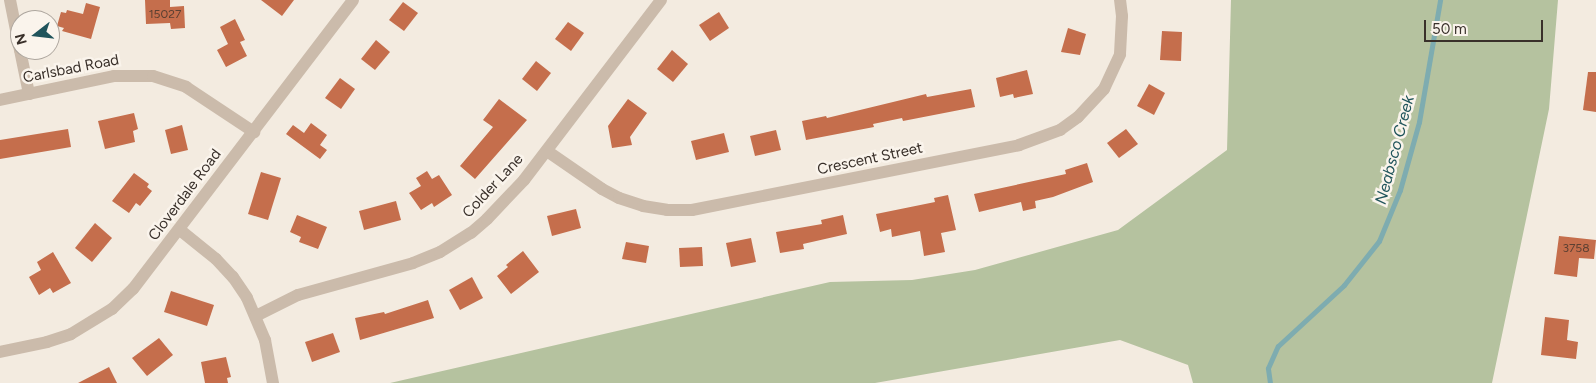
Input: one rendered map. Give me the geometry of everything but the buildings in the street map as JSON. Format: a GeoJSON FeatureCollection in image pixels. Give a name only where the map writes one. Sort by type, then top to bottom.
{"type":"FeatureCollection","features":[{"type":"Feature","properties":{"kind":"street","name":"Cloverdale Road"},"geometry":{"type":"LineString","coordinates":[[0,352],[72,334],[94,321],[133,289],[180,230],[352,0]]}},
{"type":"Feature","properties":{"kind":"street","name":"Colder Lane"},"geometry":{"type":"LineString","coordinates":[[256,316],[298,295],[399,268],[440,252],[471,232],[487,219],[547,151],[661,0]]}},
{"type":"Feature","properties":{"kind":"street","name":"Crescent Street"},"geometry":{"type":"LineString","coordinates":[[547,151],[602,189],[619,198],[643,206],[667,210],[692,210],[1019,145],[1060,130],[1078,118],[1104,89],[1120,54],[1122,37],[1120,0]]}},
{"type":"Feature","properties":{"kind":"street"},"geometry":{"type":"LineString","coordinates":[[22,60],[29,94]]}},
{"type":"Feature","properties":{"kind":"street","name":"Carlsbad Road"},"geometry":{"type":"LineString","coordinates":[[0,100],[114,76],[153,76],[186,87],[254,132]]}},
{"type":"Feature","properties":{"kind":"street"},"geometry":{"type":"LineString","coordinates":[[180,230],[216,259],[233,277],[256,316],[265,340],[273,383]]}},
{"type":"Feature","properties":{"kind":"green space"},"geometry":{"type":"Polygon","coordinates":[[[1231,0],[1558,0],[1549,109],[1492,383],[1193,383],[1188,365],[1120,340],[875,383],[390,383],[830,282],[912,280],[975,270],[1118,230],[1227,150],[1231,0]]]}},
{"type":"Feature","properties":{"kind":"waterway","name":"Neabsco Creek"},"geometry":{"type":"LineString","coordinates":[[1270,383],[1268,368],[1278,346],[1344,285],[1379,241],[1400,190],[1419,122],[1440,0]]}}]}
